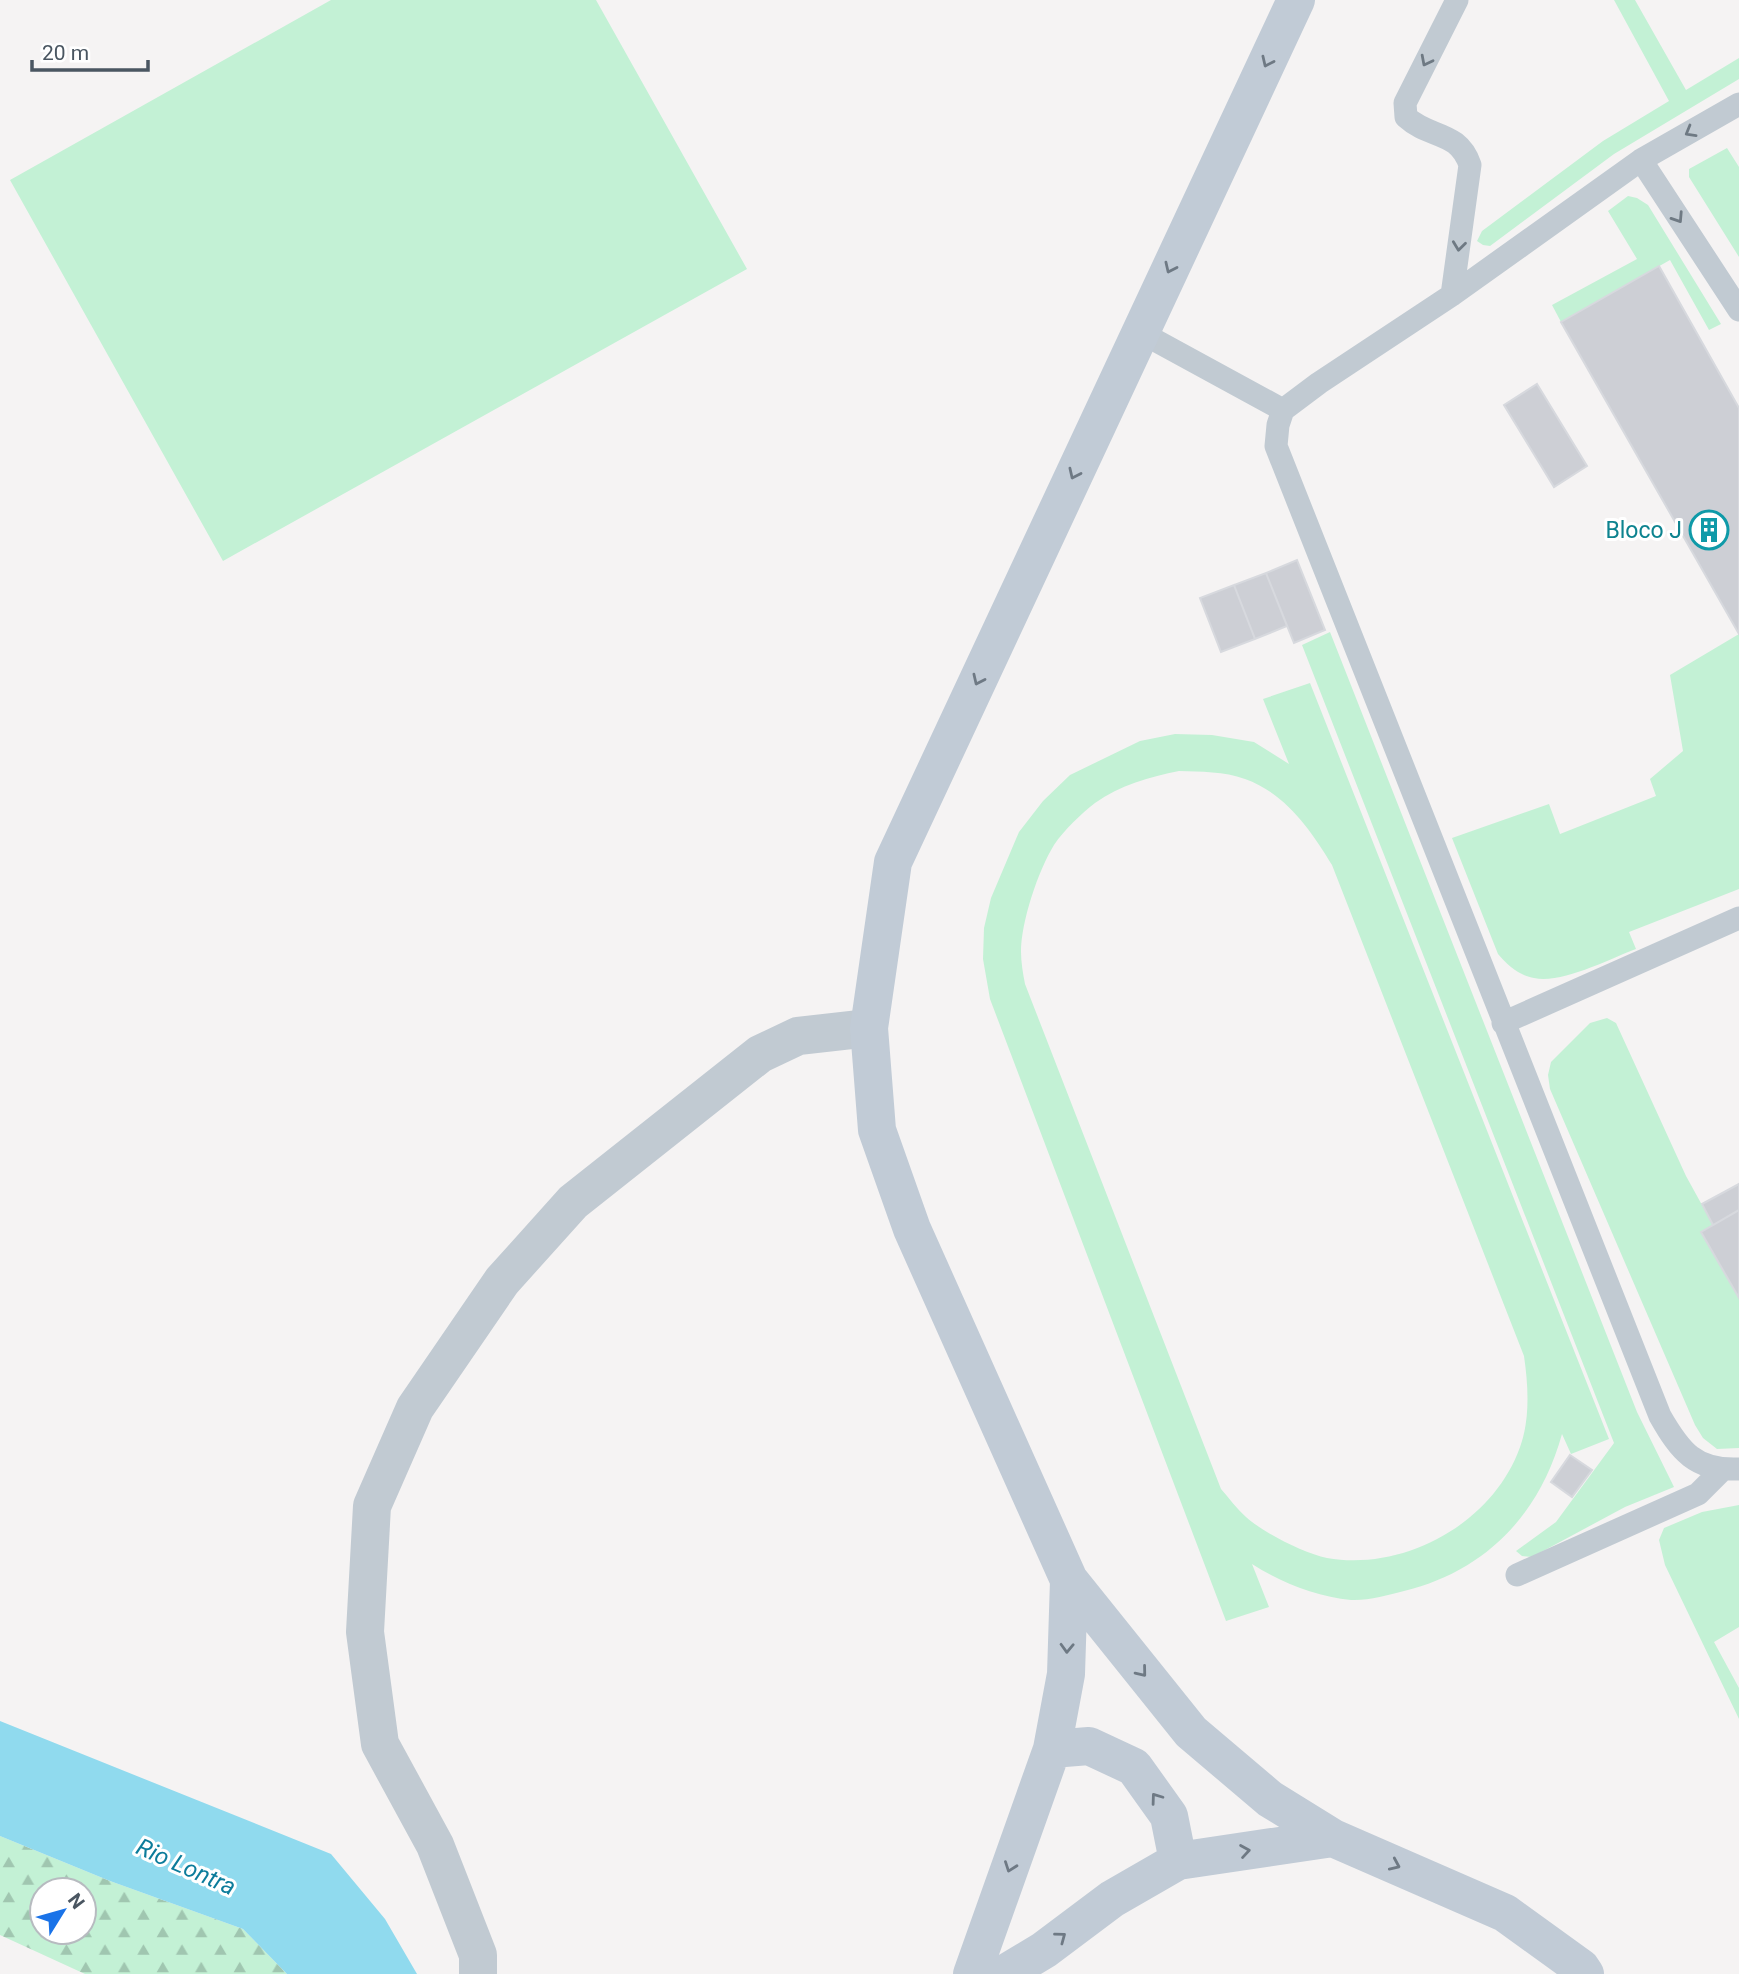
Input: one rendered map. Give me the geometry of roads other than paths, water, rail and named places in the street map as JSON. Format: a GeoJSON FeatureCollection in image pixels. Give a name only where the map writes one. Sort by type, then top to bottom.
{"type":"FeatureCollection","features":[{"type":"Feature","properties":{"kind":"street"},"geometry":{"type":"LineString","coordinates":[[1296,0],[893,862],[869,1028],[877,1130],[912,1229],[1069,1580],[1191,1732],[1270,1799],[1333,1838],[1505,1913],[1581,1968],[1585,1974]]}},
{"type":"Feature","properties":{"kind":"street"},"geometry":{"type":"LineString","coordinates":[[478,1974],[478,1955],[435,1845],[380,1744],[365,1632],[372,1506],[415,1408],[502,1281],[573,1202],[760,1054],[798,1037],[869,1028]]}},
{"type":"Feature","properties":{"kind":"street"},"geometry":{"type":"LineString","coordinates":[[972,1974],[1052,1749],[1066,1674],[1069,1580]]}},
{"type":"Feature","properties":{"kind":"street"},"geometry":{"type":"LineString","coordinates":[[1052,1749],[1089,1746],[1134,1767],[1169,1816],[1178,1861]]}},
{"type":"Feature","properties":{"kind":"street"},"geometry":{"type":"LineString","coordinates":[[1004,1974],[1044,1950],[1112,1899],[1178,1861],[1333,1838]]}},
{"type":"Feature","properties":{"kind":"lane"},"geometry":{"type":"LineString","coordinates":[[1452,295],[1470,165],[1459,144],[1415,125],[1406,117],[1405,103],[1457,0]]}},
{"type":"Feature","properties":{"kind":"lane"},"geometry":{"type":"LineString","coordinates":[[1730,1470],[1696,1461],[1677,1445],[1660,1416],[1276,446],[1283,410],[1319,383],[1452,295],[1641,160],[1739,104]]}},
{"type":"Feature","properties":{"kind":"lane"},"geometry":{"type":"LineString","coordinates":[[1641,160],[1739,310]]}},
{"type":"Feature","properties":{"kind":"lane"},"geometry":{"type":"LineString","coordinates":[[1140,332],[1283,410]]}},
{"type":"Feature","properties":{"kind":"lane"},"geometry":{"type":"LineString","coordinates":[[1503,1023],[1739,918]]}},
{"type":"Feature","properties":{"kind":"lane"},"geometry":{"type":"LineString","coordinates":[[1517,1575],[1698,1494],[1730,1470]]}},
{"type":"Feature","properties":{"kind":"water","name":"Rio Lontra"},"geometry":{"type":"Polygon","coordinates":[[[0,1721],[331,1854],[385,1919],[417,1974],[287,1974],[243,1929],[110,1881],[0,1836],[0,1721]]]}},
{"type":"Feature","properties":{"kind":"place","name":"Bloco J"},"geometry":{"type":"Point","coordinates":[1709,530]}}]}
